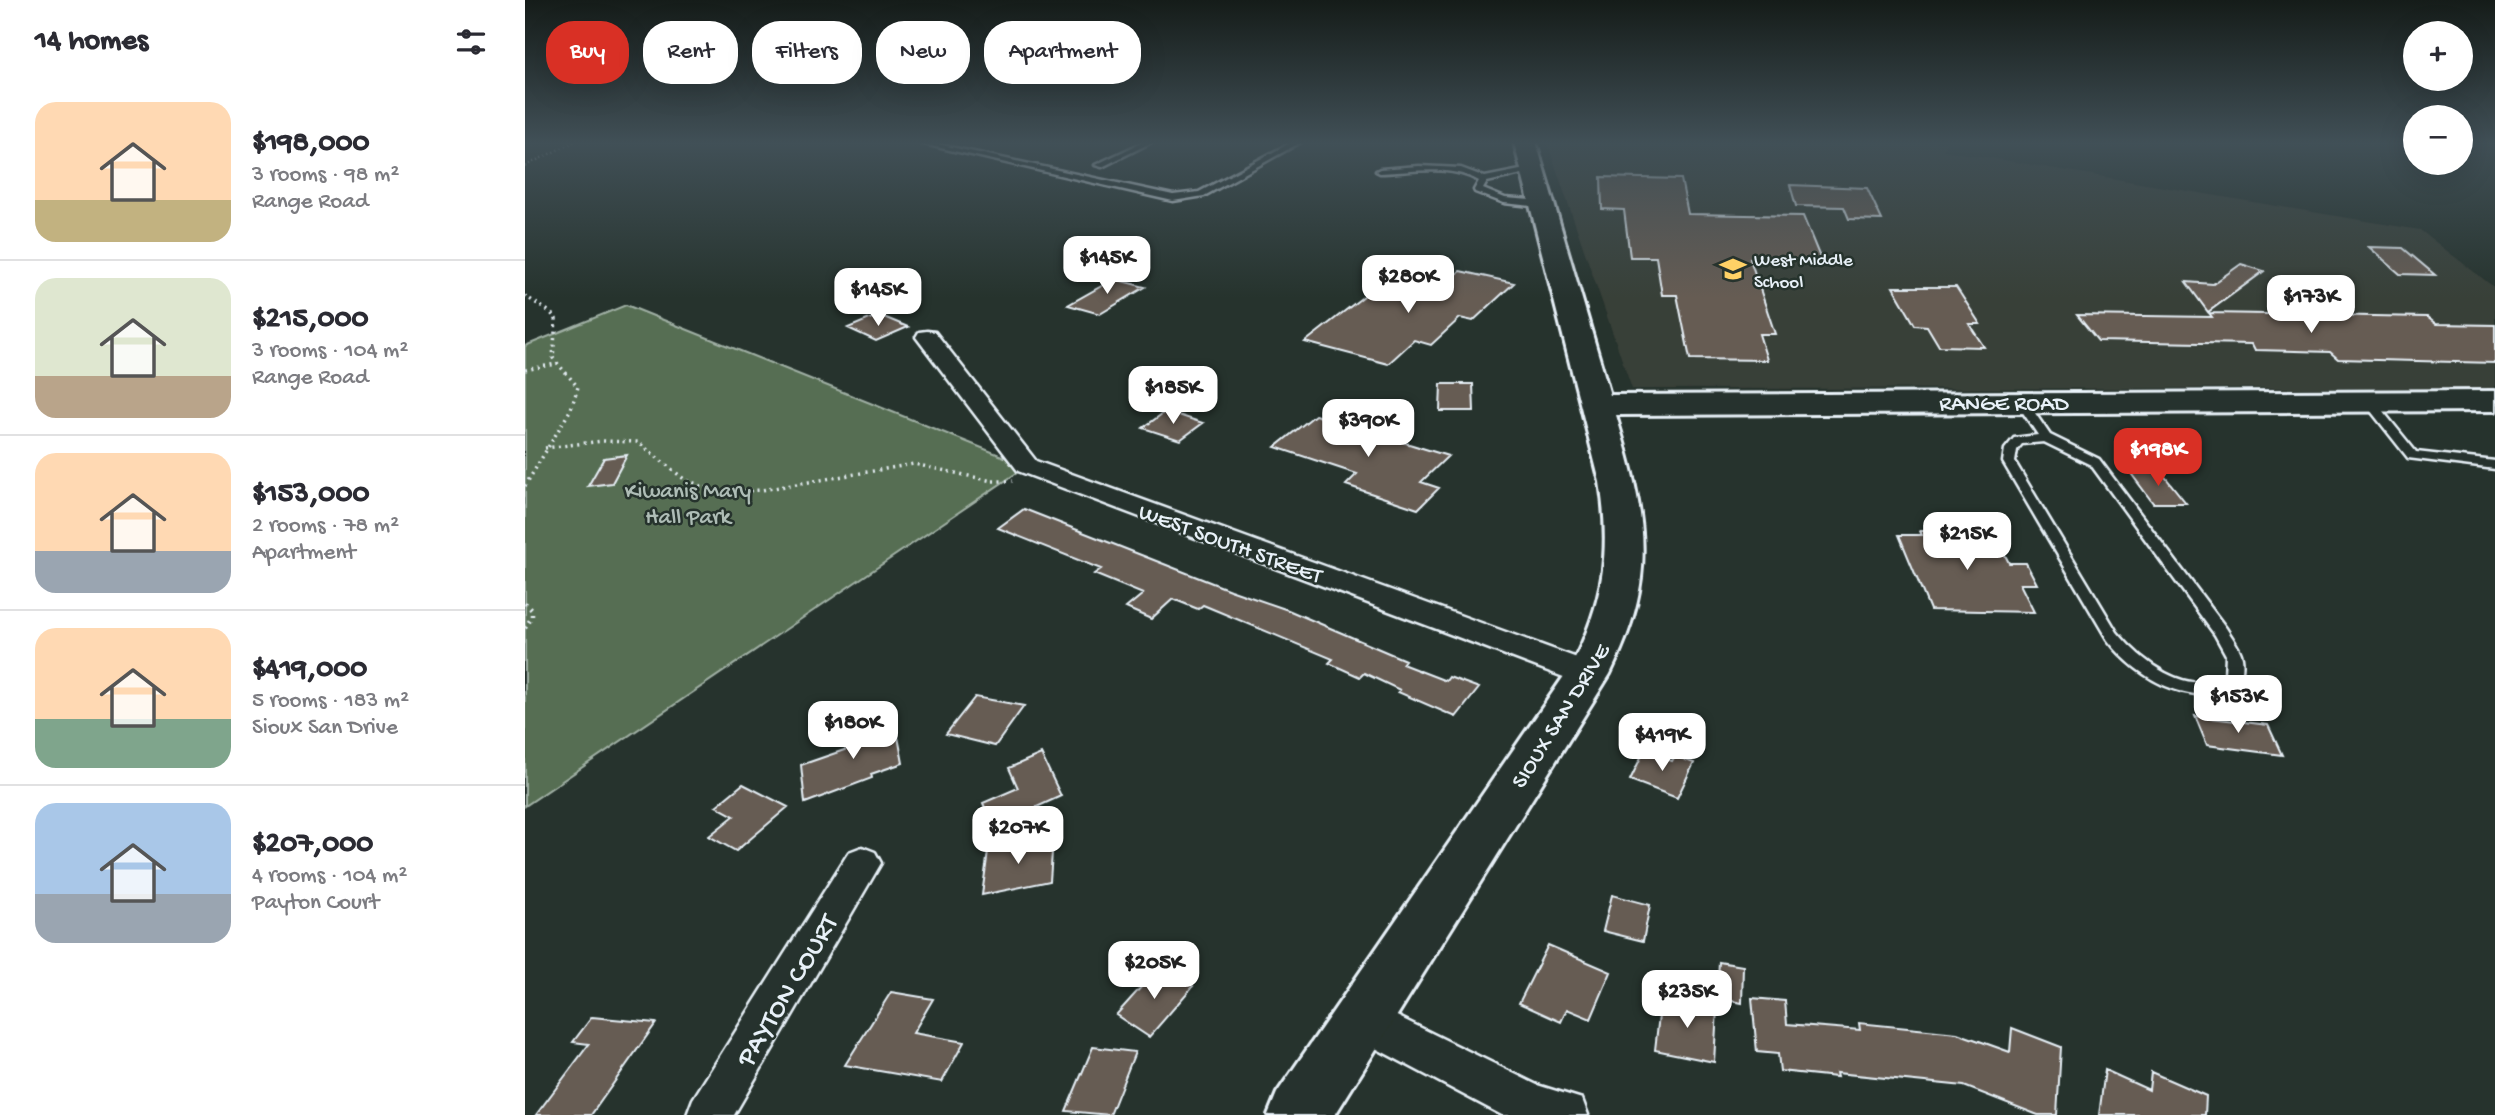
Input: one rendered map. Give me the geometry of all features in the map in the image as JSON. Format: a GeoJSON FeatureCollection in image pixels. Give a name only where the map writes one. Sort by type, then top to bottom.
{"type":"FeatureCollection","features":[{"type":"Feature","properties":{"kind":"street","name":"SIOUX SAN DRIVE"},"geometry":{"type":"LineString","coordinates":[[1299,1115],[1588,674],[1605,643],[1616,614],[1626,559],[1624,512],[1598,405],[1539,194]]}},
{"type":"Feature","properties":{"kind":"street","name":"WEST SOUTH STREET"},"geometry":{"type":"LineString","coordinates":[[927,337],[1027,466],[1588,674]]}},
{"type":"Feature","properties":{"kind":"street","name":"RANGE ROAD"},"geometry":{"type":"LineString","coordinates":[[1598,405],[2495,401]]}},
{"type":"Feature","properties":{"kind":"street","name":"PAYTON COURT"},"geometry":{"type":"LineString","coordinates":[[709,1115],[862,863]]}},
{"type":"Feature","properties":{"kind":"street"},"geometry":{"type":"LineString","coordinates":[[1362,1019],[1531,1106],[1566,1115]]}},
{"type":"Feature","properties":{"kind":"lane"},"geometry":{"type":"LineString","coordinates":[[1155,194],[1173,198],[1201,194]]}},
{"type":"Feature","properties":{"kind":"lane"},"geometry":{"type":"LineString","coordinates":[[1486,194],[1504,200],[1510,194]]}},
{"type":"Feature","properties":{"kind":"lane"},"geometry":{"type":"LineString","coordinates":[[2369,401],[2412,455],[2495,465]]}},
{"type":"Feature","properties":{"kind":"lane"},"geometry":{"type":"LineString","coordinates":[[2022,402],[2046,438],[2095,461],[2221,632],[2234,655],[2233,679],[2223,687],[2187,688],[2155,673],[2123,648],[2009,462],[2011,449],[2018,440],[2046,438]]}},
{"type":"Feature","properties":{"kind":"path"},"geometry":{"type":"LineString","coordinates":[[525,296],[552,313],[556,319],[558,328],[552,356],[556,364],[576,382],[578,395],[525,486]]}},
{"type":"Feature","properties":{"kind":"path"},"geometry":{"type":"LineString","coordinates":[[525,370],[556,364]]}},
{"type":"Feature","properties":{"kind":"path"},"geometry":{"type":"LineString","coordinates":[[545,448],[602,441],[638,442],[684,480],[717,492],[762,490],[906,465],[930,466],[992,481],[1019,480],[1042,472]]}},
{"type":"Feature","properties":{"kind":"path"},"geometry":{"type":"LineString","coordinates":[[525,603],[531,610],[532,617],[525,628]]}},
{"type":"Feature","properties":{"kind":"shaded area"},"geometry":{"type":"Polygon","coordinates":[[[1565,194],[2206,194],[2420,230],[2495,288],[2495,388],[1632,389],[1565,194]]]}},
{"type":"Feature","properties":{"kind":"green space","name":"Kiwanis Mary Hall Park"},"geometry":{"type":"Polygon","coordinates":[[[626,305],[1027,466],[525,806],[525,346],[626,305]]]}},
{"type":"Feature","properties":{"kind":"building","name":"West Middle School"},"geometry":{"type":"Polygon","coordinates":[[[1602,194],[1684,194],[1688,214],[1803,216],[1821,260],[1750,259],[1775,334],[1759,334],[1767,360],[1690,359],[1677,295],[1662,295],[1656,257],[1630,257],[1624,210],[1602,209],[1602,194]]]}},
{"type":"Feature","properties":{"kind":"building"},"geometry":{"type":"Polygon","coordinates":[[[1793,194],[1870,194],[1882,220],[1849,219],[1844,207],[1796,206],[1793,194]]]}},
{"type":"Feature","properties":{"kind":"building"},"geometry":{"type":"Polygon","coordinates":[[[2369,247],[2403,248],[2435,275],[2400,274],[2369,247]]]}},
{"type":"Feature","properties":{"kind":"building"},"geometry":{"type":"Polygon","coordinates":[[[2241,264],[2264,271],[2208,312],[2186,282],[2213,284],[2241,264]]]}},
{"type":"Feature","properties":{"kind":"building"},"geometry":{"type":"Polygon","coordinates":[[[1460,271],[1514,283],[1473,321],[1460,318],[1431,345],[1414,340],[1388,364],[1305,342],[1387,278],[1413,284],[1419,280],[1443,285],[1460,271]]]}},
{"type":"Feature","properties":{"kind":"building"},"geometry":{"type":"Polygon","coordinates":[[[1114,279],[1145,287],[1100,314],[1068,305],[1114,279]]]}},
{"type":"Feature","properties":{"kind":"building"},"geometry":{"type":"Polygon","coordinates":[[[1893,287],[1956,287],[1980,324],[1969,324],[1984,347],[1939,346],[1927,326],[1915,325],[1893,287]]]}},
{"type":"Feature","properties":{"kind":"building"},"geometry":{"type":"Polygon","coordinates":[[[2209,313],[2427,317],[2436,324],[2495,325],[2495,363],[2338,359],[2330,352],[2255,350],[2252,344],[2098,341],[2077,315],[2212,317],[2209,313]]]}},
{"type":"Feature","properties":{"kind":"building"},"geometry":{"type":"Polygon","coordinates":[[[879,315],[908,327],[876,341],[848,328],[879,315]]]}},
{"type":"Feature","properties":{"kind":"building"},"geometry":{"type":"Polygon","coordinates":[[[1441,384],[1473,384],[1474,411],[1440,411],[1441,384]]]}},
{"type":"Feature","properties":{"kind":"building"},"geometry":{"type":"Polygon","coordinates":[[[1166,411],[1203,423],[1180,440],[1143,428],[1166,411]]]}},
{"type":"Feature","properties":{"kind":"building"},"geometry":{"type":"Polygon","coordinates":[[[1315,415],[1448,456],[1421,482],[1439,488],[1418,509],[1346,485],[1357,474],[1275,447],[1315,415]]]}},
{"type":"Feature","properties":{"kind":"building"},"geometry":{"type":"Polygon","coordinates":[[[627,455],[612,483],[588,486],[604,458],[627,455]]]}},
{"type":"Feature","properties":{"kind":"building"},"geometry":{"type":"Polygon","coordinates":[[[2130,472],[2162,473],[2186,503],[2153,503],[2130,472]]]}},
{"type":"Feature","properties":{"kind":"building"},"geometry":{"type":"Polygon","coordinates":[[[1024,509],[1288,610],[1405,660],[1402,664],[1446,681],[1449,677],[1479,688],[1456,717],[1398,692],[1400,690],[1364,673],[1360,677],[1329,663],[1333,659],[1203,605],[1198,609],[1173,599],[1151,619],[1126,608],[1143,594],[1094,574],[1101,569],[998,528],[1024,509]]]}},
{"type":"Feature","properties":{"kind":"building"},"geometry":{"type":"Polygon","coordinates":[[[1920,531],[1973,531],[1975,535],[1995,535],[2009,563],[2026,563],[2037,584],[2020,584],[2034,612],[1930,610],[1899,535],[1922,535],[1920,531]]]}},
{"type":"Feature","properties":{"kind":"building"},"geometry":{"type":"Polygon","coordinates":[[[975,697],[1024,706],[995,746],[946,734],[975,697]]]}},
{"type":"Feature","properties":{"kind":"building"},"geometry":{"type":"Polygon","coordinates":[[[2195,716],[2268,725],[2282,755],[2207,745],[2195,716]]]}},
{"type":"Feature","properties":{"kind":"building"},"geometry":{"type":"Polygon","coordinates":[[[886,721],[895,721],[903,763],[871,774],[872,778],[805,803],[801,765],[850,748],[848,734],[886,721]]]}},
{"type":"Feature","properties":{"kind":"building"},"geometry":{"type":"Polygon","coordinates":[[[1644,751],[1672,761],[1675,756],[1694,763],[1677,798],[1630,780],[1644,751]]]}},
{"type":"Feature","properties":{"kind":"building"},"geometry":{"type":"Polygon","coordinates":[[[1041,754],[1061,796],[993,827],[983,803],[1018,788],[1009,768],[1041,754]]]}},
{"type":"Feature","properties":{"kind":"building"},"geometry":{"type":"Polygon","coordinates":[[[743,784],[788,807],[736,851],[709,836],[734,816],[716,806],[743,784]]]}},
{"type":"Feature","properties":{"kind":"building"},"geometry":{"type":"Polygon","coordinates":[[[1053,838],[1050,881],[982,895],[988,851],[1053,838]]]}},
{"type":"Feature","properties":{"kind":"building"},"geometry":{"type":"Polygon","coordinates":[[[1612,895],[1650,905],[1643,941],[1603,931],[1612,895]]]}},
{"type":"Feature","properties":{"kind":"building"},"geometry":{"type":"Polygon","coordinates":[[[1548,945],[1611,972],[1591,1019],[1567,1009],[1561,1022],[1519,1003],[1548,945]]]}},
{"type":"Feature","properties":{"kind":"building"},"geometry":{"type":"Polygon","coordinates":[[[1719,962],[1743,966],[1742,1003],[1717,998],[1719,962]]]}},
{"type":"Feature","properties":{"kind":"building"},"geometry":{"type":"Polygon","coordinates":[[[1160,966],[1193,986],[1149,1037],[1116,1015],[1160,966]]]}},
{"type":"Feature","properties":{"kind":"building"},"geometry":{"type":"Polygon","coordinates":[[[891,992],[933,999],[913,1033],[964,1042],[942,1082],[845,1065],[891,992]]]}},
{"type":"Feature","properties":{"kind":"building"},"geometry":{"type":"Polygon","coordinates":[[[1661,998],[1717,1009],[1714,1062],[1655,1050],[1661,998]]]}},
{"type":"Feature","properties":{"kind":"building"},"geometry":{"type":"Polygon","coordinates":[[[1752,998],[1785,1001],[1787,1024],[1860,1030],[1859,1023],[1957,1033],[2010,1052],[2012,1028],[2061,1047],[2057,1115],[2038,1115],[1964,1086],[1836,1073],[1837,1077],[1780,1071],[1778,1054],[1757,1052],[1752,998]]]}},
{"type":"Feature","properties":{"kind":"building"},"geometry":{"type":"Polygon","coordinates":[[[592,1017],[656,1023],[591,1115],[536,1115],[589,1044],[573,1042],[592,1017]]]}},
{"type":"Feature","properties":{"kind":"building"},"geometry":{"type":"Polygon","coordinates":[[[1093,1047],[1135,1052],[1110,1115],[1066,1111],[1093,1047]]]}},
{"type":"Feature","properties":{"kind":"building"},"geometry":{"type":"Polygon","coordinates":[[[2105,1070],[2149,1090],[2151,1072],[2206,1096],[2205,1115],[2099,1115],[2105,1070]]]}},
{"type":"Feature","properties":{"kind":"place","name":"West Middle School"},"geometry":{"type":"Point","coordinates":[1733,269]}}]}
